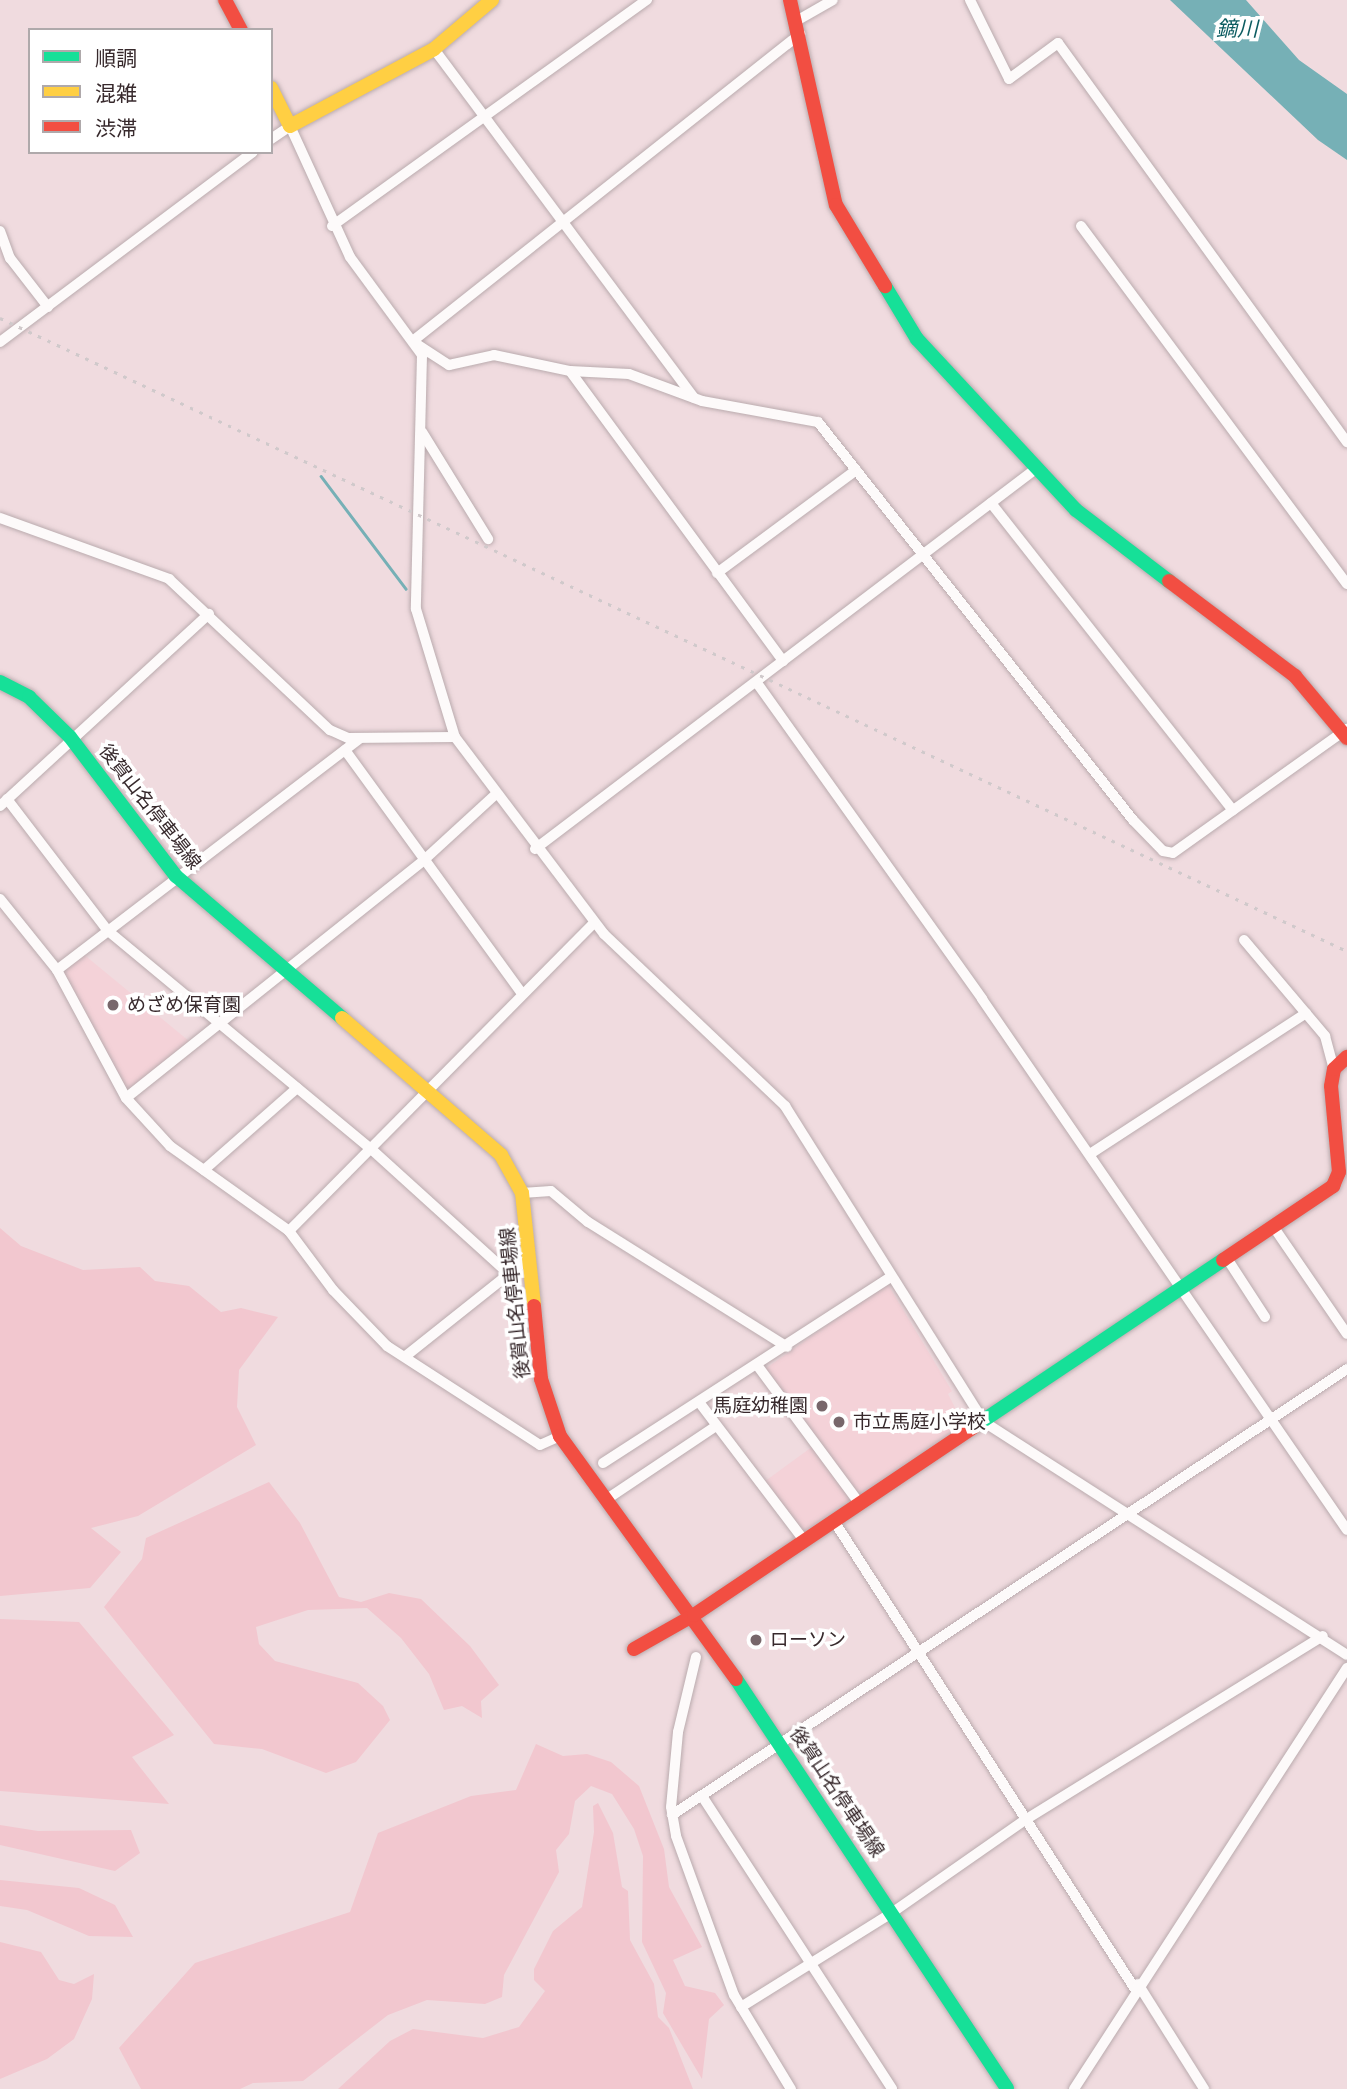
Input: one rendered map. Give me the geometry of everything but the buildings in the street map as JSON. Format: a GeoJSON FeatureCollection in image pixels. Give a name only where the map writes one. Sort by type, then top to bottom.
{"type":"FeatureCollection","features":[{"type":"Feature","properties":{"kind":"street"},"geometry":{"type":"LineString","coordinates":[[225,0],[240,28]]}},
{"type":"Feature","properties":{"kind":"street"},"geometry":{"type":"LineString","coordinates":[[273,138],[434,48],[492,0]]}},
{"type":"Feature","properties":{"kind":"street"},"geometry":{"type":"LineString","coordinates":[[332,226],[488,118],[647,0]]}},
{"type":"Feature","properties":{"kind":"street"},"geometry":{"type":"LineString","coordinates":[[273,92],[332,226],[350,257],[415,342],[449,365],[494,355],[570,371],[629,374],[695,398],[771,415],[809,417],[856,470],[1133,820],[1163,851],[1173,853],[1345,733],[1295,676],[1103,532],[1037,468],[917,339],[842,219],[832,190],[799,27],[790,0]]}},
{"type":"Feature","properties":{"kind":"street"},"geometry":{"type":"LineString","coordinates":[[415,342],[563,219],[699,120],[799,27],[833,0]]}},
{"type":"Feature","properties":{"kind":"street"},"geometry":{"type":"LineString","coordinates":[[970,0],[1009,79],[1058,43],[1347,442]]}},
{"type":"Feature","properties":{"kind":"street"},"geometry":{"type":"LineString","coordinates":[[434,48],[695,398]]}},
{"type":"Feature","properties":{"kind":"street"},"geometry":{"type":"LineString","coordinates":[[0,342],[250,154]]}},
{"type":"Feature","properties":{"kind":"street"},"geometry":{"type":"LineString","coordinates":[[1081,226],[1347,584]]}},
{"type":"Feature","properties":{"kind":"street"},"geometry":{"type":"LineString","coordinates":[[0,232],[10,258],[48,307]]}},
{"type":"Feature","properties":{"kind":"street"},"geometry":{"type":"LineString","coordinates":[[415,342],[423,367],[418,624],[455,737],[535,849],[594,923],[785,1106],[984,1422],[1323,1636],[1347,1655]]}},
{"type":"Feature","properties":{"kind":"street"},"geometry":{"type":"LineString","coordinates":[[570,371],[783,661]]}},
{"type":"Feature","properties":{"kind":"street"},"geometry":{"type":"LineString","coordinates":[[421,431],[488,539]]}},
{"type":"Feature","properties":{"kind":"street"},"geometry":{"type":"LineString","coordinates":[[535,849],[1037,468]]}},
{"type":"Feature","properties":{"kind":"street"},"geometry":{"type":"LineString","coordinates":[[717,573],[856,470]]}},
{"type":"Feature","properties":{"kind":"street"},"geometry":{"type":"LineString","coordinates":[[991,503],[1233,810]]}},
{"type":"Feature","properties":{"kind":"street"},"geometry":{"type":"LineString","coordinates":[[0,518],[169,579],[330,730],[360,738],[455,737]]}},
{"type":"Feature","properties":{"kind":"street"},"geometry":{"type":"LineString","coordinates":[[209,614],[70,737],[4,802],[107,930],[370,1149],[509,1274]]}},
{"type":"Feature","properties":{"kind":"street","name":"後賀山名停車場線"},"geometry":{"type":"LineString","coordinates":[[0,682],[29,697],[70,737],[176,876],[427,1088],[501,1155],[522,1193],[541,1379],[560,1436],[694,1615],[783,1745],[1007,2089]]}},
{"type":"Feature","properties":{"kind":"street"},"geometry":{"type":"LineString","coordinates":[[757,682],[1090,1154],[1347,1530]]}},
{"type":"Feature","properties":{"kind":"street"},"geometry":{"type":"LineString","coordinates":[[57,970],[176,876],[360,738]]}},
{"type":"Feature","properties":{"kind":"street"},"geometry":{"type":"LineString","coordinates":[[345,750],[522,994]]}},
{"type":"Feature","properties":{"kind":"street"},"geometry":{"type":"LineString","coordinates":[[126,1098],[283,968],[424,860],[496,794]]}},
{"type":"Feature","properties":{"kind":"street"},"geometry":{"type":"LineString","coordinates":[[0,899],[57,970],[126,1098],[170,1146],[289,1231],[376,1337],[540,1445],[560,1436]]}},
{"type":"Feature","properties":{"kind":"street"},"geometry":{"type":"LineString","coordinates":[[289,1231],[427,1088],[594,923]]}},
{"type":"Feature","properties":{"kind":"street"},"geometry":{"type":"LineString","coordinates":[[634,1649],[694,1615],[803,1539],[1275,1229],[1343,1175],[1334,1069],[1325,1036],[1244,940]]}},
{"type":"Feature","properties":{"kind":"street"},"geometry":{"type":"LineString","coordinates":[[1090,1154],[1306,1013]]}},
{"type":"Feature","properties":{"kind":"street"},"geometry":{"type":"LineString","coordinates":[[1334,1069],[1347,1057]]}},
{"type":"Feature","properties":{"kind":"street"},"geometry":{"type":"LineString","coordinates":[[204,1170],[297,1088]]}},
{"type":"Feature","properties":{"kind":"street"},"geometry":{"type":"LineString","coordinates":[[522,1193],[551,1191],[589,1222],[787,1347]]}},
{"type":"Feature","properties":{"kind":"street"},"geometry":{"type":"LineString","coordinates":[[1275,1229],[1347,1334]]}},
{"type":"Feature","properties":{"kind":"street"},"geometry":{"type":"LineString","coordinates":[[407,1355],[530,1257]]}},
{"type":"Feature","properties":{"kind":"street"},"geometry":{"type":"LineString","coordinates":[[1227,1260],[1265,1317]]}},
{"type":"Feature","properties":{"kind":"street"},"geometry":{"type":"LineString","coordinates":[[603,1464],[891,1277]]}},
{"type":"Feature","properties":{"kind":"street"},"geometry":{"type":"LineString","coordinates":[[757,1365],[860,1504]]}},
{"type":"Feature","properties":{"kind":"street"},"geometry":{"type":"LineString","coordinates":[[672,1815],[922,1654],[1126,1512],[1347,1368]]}},
{"type":"Feature","properties":{"kind":"street"},"geometry":{"type":"LineString","coordinates":[[699,1402],[803,1539]]}},
{"type":"Feature","properties":{"kind":"street"},"geometry":{"type":"LineString","coordinates":[[607,1499],[716,1426]]}},
{"type":"Feature","properties":{"kind":"street"},"geometry":{"type":"LineString","coordinates":[[834,1521],[922,1654],[1025,1820],[1204,2089]]}},
{"type":"Feature","properties":{"kind":"street"},"geometry":{"type":"LineString","coordinates":[[741,2007],[893,1912],[1025,1820],[1323,1636]]}},
{"type":"Feature","properties":{"kind":"street"},"geometry":{"type":"LineString","coordinates":[[696,1657],[678,1732],[672,1815],[741,2007],[791,2089]]}},
{"type":"Feature","properties":{"kind":"street"},"geometry":{"type":"LineString","coordinates":[[1074,2089],[1136,1987],[1347,1668]]}},
{"type":"Feature","properties":{"kind":"street"},"geometry":{"type":"LineString","coordinates":[[702,1796],[892,2089]]}},
{"type":"Feature","properties":{"kind":"shaded area","name":"めざめ保育園"},"geometry":{"type":"Polygon","coordinates":[[[82,953],[189,1041],[128,1092],[61,970],[82,953]]]}},
{"type":"Feature","properties":{"kind":"shaded area"},"geometry":{"type":"Polygon","coordinates":[[[0,1228],[21,1246],[83,1270],[140,1267],[155,1281],[189,1286],[221,1312],[241,1308],[278,1317],[239,1370],[237,1407],[256,1445],[138,1516],[91,1528],[121,1552],[90,1588],[0,1596],[0,1228]]]}},
{"type":"Feature","properties":{"kind":"shaded area"},"geometry":{"type":"Polygon","coordinates":[[[887,1283],[952,1391],[948,1394],[964,1425],[858,1495],[765,1369],[887,1283]]]}},
{"type":"Feature","properties":{"kind":"shaded area"},"geometry":{"type":"Polygon","coordinates":[[[812,1447],[850,1499],[802,1533],[764,1482],[812,1447]]]}},
{"type":"Feature","properties":{"kind":"shaded area"},"geometry":{"type":"Polygon","coordinates":[[[269,1482],[300,1523],[339,1597],[361,1602],[389,1593],[421,1599],[470,1646],[499,1685],[481,1701],[482,1718],[462,1706],[444,1710],[429,1674],[401,1638],[367,1608],[308,1610],[256,1627],[259,1644],[275,1661],[358,1683],[383,1706],[390,1720],[356,1762],[326,1773],[262,1749],[214,1744],[104,1607],[142,1559],[146,1538],[269,1482]]]}},
{"type":"Feature","properties":{"kind":"shaded area"},"geometry":{"type":"Polygon","coordinates":[[[0,1619],[79,1622],[174,1735],[132,1757],[169,1804],[0,1791],[0,1619]]]}},
{"type":"Feature","properties":{"kind":"shaded area"},"geometry":{"type":"Polygon","coordinates":[[[536,1744],[563,1756],[587,1754],[611,1762],[639,1786],[664,1849],[669,1887],[702,1947],[673,1960],[685,1986],[715,1993],[724,2005],[709,2019],[702,2079],[663,2013],[666,1993],[642,1942],[643,1856],[634,1829],[612,1794],[591,1786],[575,1801],[569,1834],[556,1850],[559,1872],[504,1975],[502,1997],[485,2004],[427,2000],[388,2015],[303,2081],[253,2083],[240,2089],[141,2089],[119,2048],[195,1963],[350,1912],[378,1833],[471,1796],[516,1790],[536,1744]]]}},
{"type":"Feature","properties":{"kind":"shaded area"},"geometry":{"type":"Polygon","coordinates":[[[598,1803],[613,1833],[622,1887],[628,1891],[630,1940],[654,1984],[658,2017],[669,2028],[693,2089],[338,2089],[390,2041],[413,2029],[483,2038],[519,2027],[545,1991],[534,1980],[534,1969],[553,1931],[582,1907],[594,1832],[593,1806],[598,1803]]]}},
{"type":"Feature","properties":{"kind":"shaded area"},"geometry":{"type":"Polygon","coordinates":[[[0,1825],[38,1831],[131,1830],[140,1853],[115,1871],[0,1845],[0,1825]]]}},
{"type":"Feature","properties":{"kind":"shaded area"},"geometry":{"type":"Polygon","coordinates":[[[0,1880],[79,1888],[115,1905],[133,1937],[89,1936],[27,1910],[0,1906],[0,1880]]]}},
{"type":"Feature","properties":{"kind":"shaded area"},"geometry":{"type":"Polygon","coordinates":[[[0,1942],[41,1952],[59,1980],[74,1984],[94,1974],[92,1999],[74,2039],[47,2059],[0,2079],[0,1942]]]}},
{"type":"Feature","properties":{"kind":"water","name":"鏑川"},"geometry":{"type":"Polygon","coordinates":[[[1170,0],[1246,0],[1299,60],[1347,94],[1347,160],[1318,140],[1170,0]]]}},
{"type":"Feature","properties":{"kind":"waterway"},"geometry":{"type":"LineString","coordinates":[[321,476],[406,589]]}},
{"type":"Feature","properties":{"kind":"railway"},"geometry":{"type":"LineString","coordinates":[[0,318],[1347,951]]}},
{"type":"Feature","properties":{"kind":"traffic: fast"},"geometry":{"type":"LineString","coordinates":[[885,286],[917,339],[1076,510],[1169,581]]}},
{"type":"Feature","properties":{"kind":"traffic: fast"},"geometry":{"type":"LineString","coordinates":[[0,682],[29,697],[70,737],[176,876],[342,1018]]}},
{"type":"Feature","properties":{"kind":"traffic: fast"},"geometry":{"type":"LineString","coordinates":[[975,1426],[1223,1260]]}},
{"type":"Feature","properties":{"kind":"traffic: fast"},"geometry":{"type":"LineString","coordinates":[[736,1679],[1007,2089]]}},
{"type":"Feature","properties":{"kind":"traffic: slow"},"geometry":{"type":"LineString","coordinates":[[273,92],[290,126],[434,49],[492,0]]}},
{"type":"Feature","properties":{"kind":"traffic: slow"},"geometry":{"type":"LineString","coordinates":[[342,1018],[501,1155],[522,1193],[534,1306]]}},
{"type":"Feature","properties":{"kind":"traffic: jam"},"geometry":{"type":"LineString","coordinates":[[225,0],[240,28]]}},
{"type":"Feature","properties":{"kind":"traffic: jam"},"geometry":{"type":"LineString","coordinates":[[790,0],[836,205],[885,286]]}},
{"type":"Feature","properties":{"kind":"traffic: jam"},"geometry":{"type":"LineString","coordinates":[[1169,581],[1295,676],[1347,738]]}},
{"type":"Feature","properties":{"kind":"traffic: jam"},"geometry":{"type":"LineString","coordinates":[[1223,1260],[1333,1186],[1339,1172],[1331,1086],[1334,1069],[1347,1057]]}},
{"type":"Feature","properties":{"kind":"traffic: jam"},"geometry":{"type":"LineString","coordinates":[[534,1306],[541,1379],[560,1436],[736,1679]]}},
{"type":"Feature","properties":{"kind":"traffic: jam"},"geometry":{"type":"LineString","coordinates":[[634,1649],[694,1615],[975,1426]]}},
{"type":"Feature","properties":{"kind":"place","name":"めざめ保育園"},"geometry":{"type":"Point","coordinates":[113,1005]}},
{"type":"Feature","properties":{"kind":"place","name":"馬庭幼稚園"},"geometry":{"type":"Point","coordinates":[822,1406]}},
{"type":"Feature","properties":{"kind":"place","name":"市立馬庭小学校"},"geometry":{"type":"Point","coordinates":[839,1422]}},
{"type":"Feature","properties":{"kind":"place","name":"ローソン"},"geometry":{"type":"Point","coordinates":[756,1640]}}]}
